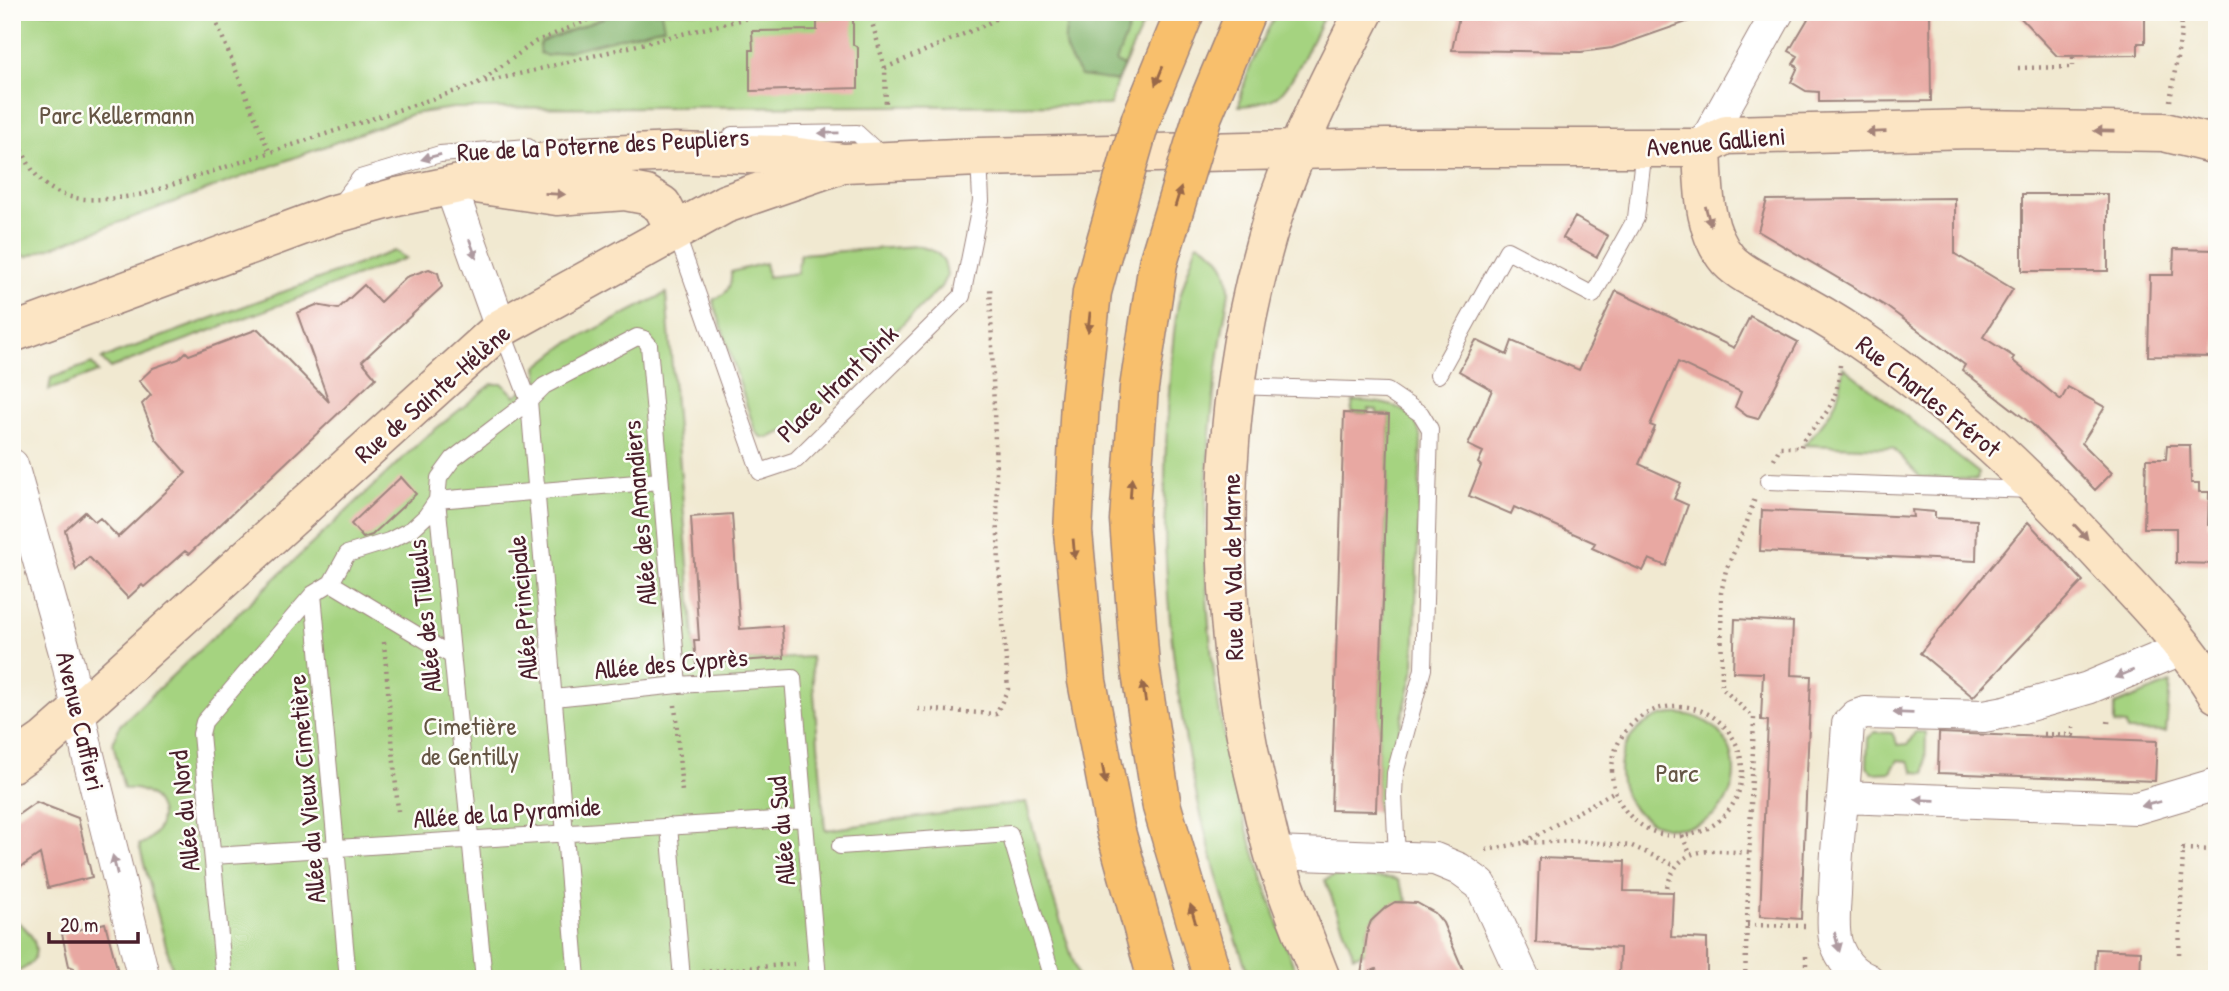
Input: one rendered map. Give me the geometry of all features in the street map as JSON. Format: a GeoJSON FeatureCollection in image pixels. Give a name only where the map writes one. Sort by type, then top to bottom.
{"type":"FeatureCollection","features":[{"type":"Feature","properties":{"kind":"highway"},"geometry":{"type":"LineString","coordinates":[[1157,979],[1115,828],[1087,681],[1073,532],[1082,388],[1092,292],[1142,119],[1185,12]]}},
{"type":"Feature","properties":{"kind":"highway"},"geometry":{"type":"LineString","coordinates":[[1213,979],[1162,807],[1140,666],[1129,520],[1139,388],[1158,263],[1203,115],[1246,12]]}},
{"type":"Feature","properties":{"kind":"main road","name":"Rue du Val de Marne"},"geometry":{"type":"LineString","coordinates":[[1321,979],[1274,853],[1252,769],[1235,682],[1227,526],[1235,386],[1243,333],[1255,282],[1276,207],[1297,150],[1320,97],[1364,12]]}},
{"type":"Feature","properties":{"kind":"main road","name":"Avenue Gallieni"},"geometry":{"type":"LineString","coordinates":[[1297,150],[1702,148],[1726,135],[1974,129],[2165,132],[2217,145]]}},
{"type":"Feature","properties":{"kind":"main road","name":"Rue Charles Frérot"},"geometry":{"type":"LineString","coordinates":[[1702,148],[1704,202],[1715,239],[1728,260],[1747,274],[1856,337],[1967,421],[2041,490],[2186,647],[2217,694]]}},
{"type":"Feature","properties":{"kind":"main road","name":"Rue de la Poterne des Peupliers"},"geometry":{"type":"LineString","coordinates":[[12,333],[331,215],[457,184],[493,170],[585,156],[676,152],[784,155],[844,163],[979,157],[1297,150]]}},
{"type":"Feature","properties":{"kind":"main road","name":"Rue de Sainte-Hélène"},"geometry":{"type":"LineString","coordinates":[[12,763],[46,740],[501,328],[725,204],[844,163]]}},
{"type":"Feature","properties":{"kind":"main road"},"geometry":{"type":"LineString","coordinates":[[457,184],[557,196],[625,191],[646,195],[662,205],[675,230]]}},
{"type":"Feature","properties":{"kind":"street"},"geometry":{"type":"LineString","coordinates":[[1702,148],[1778,12]]}},
{"type":"Feature","properties":{"kind":"street"},"geometry":{"type":"LineString","coordinates":[[457,184],[501,328]]}},
{"type":"Feature","properties":{"kind":"street","name":"Avenue Caffieri"},"geometry":{"type":"LineString","coordinates":[[12,465],[68,663],[144,979]]}},
{"type":"Feature","properties":{"kind":"street"},"geometry":{"type":"LineString","coordinates":[[1867,979],[1850,968],[1842,956],[1835,934],[1837,839],[1848,724],[1865,713],[1984,716],[2005,712],[2088,688],[2186,647]]}},
{"type":"Feature","properties":{"kind":"street"},"geometry":{"type":"LineString","coordinates":[[1843,797],[2137,808],[2217,785]]}},
{"type":"Feature","properties":{"kind":"street"},"geometry":{"type":"LineString","coordinates":[[1274,853],[1435,859],[1459,869],[1481,884],[1524,979]]}},
{"type":"Feature","properties":{"kind":"lane","name":"Rue de la Poterne des Peupliers"},"geometry":{"type":"LineString","coordinates":[[722,135],[857,133],[887,160]]}},
{"type":"Feature","properties":{"kind":"lane","name":"Rue de la Poterne des Peupliers"},"geometry":{"type":"LineString","coordinates":[[331,215],[360,178],[440,154],[628,138]]}},
{"type":"Feature","properties":{"kind":"lane"},"geometry":{"type":"LineString","coordinates":[[1438,375],[1507,250],[1593,295],[1636,218],[1644,149]]}},
{"type":"Feature","properties":{"kind":"lane","name":"Place Hrant Dink"},"geometry":{"type":"LineString","coordinates":[[675,230],[760,472],[796,460],[962,296],[981,201],[979,157]]}},
{"type":"Feature","properties":{"kind":"lane","name":"Allée Principale"},"geometry":{"type":"LineString","coordinates":[[501,328],[529,401],[577,979]]}},
{"type":"Feature","properties":{"kind":"lane","name":"Allée des Amandiers"},"geometry":{"type":"LineString","coordinates":[[529,401],[544,386],[629,339],[644,339],[649,345],[678,685]]}},
{"type":"Feature","properties":{"kind":"lane"},"geometry":{"type":"LineString","coordinates":[[1235,386],[1387,391],[1421,414],[1430,429],[1423,669],[1395,773],[1397,858]]}},
{"type":"Feature","properties":{"kind":"lane"},"geometry":{"type":"LineString","coordinates":[[313,594],[331,583],[347,554],[389,541],[412,529],[426,516],[437,500],[439,478],[453,459],[529,401]]}},
{"type":"Feature","properties":{"kind":"lane"},"geometry":{"type":"LineString","coordinates":[[437,500],[660,481]]}},
{"type":"Feature","properties":{"kind":"lane"},"geometry":{"type":"LineString","coordinates":[[1765,481],[2041,490]]}},
{"type":"Feature","properties":{"kind":"lane","name":"Allée des Tilleuls"},"geometry":{"type":"LineString","coordinates":[[437,500],[484,979]]}},
{"type":"Feature","properties":{"kind":"lane"},"geometry":{"type":"LineString","coordinates":[[331,583],[452,656]]}},
{"type":"Feature","properties":{"kind":"lane","name":"Allée du Nord"},"geometry":{"type":"LineString","coordinates":[[224,979],[201,734],[204,722],[313,594]]}},
{"type":"Feature","properties":{"kind":"lane","name":"Allée du Vieux Cimetière"},"geometry":{"type":"LineString","coordinates":[[313,594],[348,979]]}},
{"type":"Feature","properties":{"kind":"lane","name":"Allée des Cyprès"},"geometry":{"type":"LineString","coordinates":[[554,698],[678,685],[793,678]]}},
{"type":"Feature","properties":{"kind":"lane","name":"Allée du Sud"},"geometry":{"type":"LineString","coordinates":[[793,678],[817,970]]}},
{"type":"Feature","properties":{"kind":"lane","name":"Allée de la Pyramide"},"geometry":{"type":"LineString","coordinates":[[213,856],[805,818]]}},
{"type":"Feature","properties":{"kind":"lane"},"geometry":{"type":"LineString","coordinates":[[669,826],[682,979]]}},
{"type":"Feature","properties":{"kind":"lane"},"geometry":{"type":"LineString","coordinates":[[840,846],[1010,834],[1053,979]]}},
{"type":"Feature","properties":{"kind":"path"},"geometry":{"type":"LineString","coordinates":[[212,12],[269,151]]}},
{"type":"Feature","properties":{"kind":"path"},"geometry":{"type":"LineString","coordinates":[[474,85],[535,42],[607,12]]}},
{"type":"Feature","properties":{"kind":"path"},"geometry":{"type":"LineString","coordinates":[[12,116],[23,153],[44,185],[60,196],[85,200],[120,198],[144,194],[474,85],[772,12]]}},
{"type":"Feature","properties":{"kind":"path"},"geometry":{"type":"LineString","coordinates":[[869,12],[885,68],[886,106]]}},
{"type":"Feature","properties":{"kind":"path"},"geometry":{"type":"LineString","coordinates":[[885,68],[987,24],[1006,12]]}},
{"type":"Feature","properties":{"kind":"path"},"geometry":{"type":"LineString","coordinates":[[2165,132],[2182,12]]}},
{"type":"Feature","properties":{"kind":"path"},"geometry":{"type":"LineString","coordinates":[[2018,68],[2073,67],[2073,56]]}},
{"type":"Feature","properties":{"kind":"path"},"geometry":{"type":"LineString","coordinates":[[918,709],[996,714],[1008,689],[999,567],[989,282]]}},
{"type":"Feature","properties":{"kind":"path"},"geometry":{"type":"LineString","coordinates":[[1745,979],[1754,718],[1721,688],[1721,593],[1726,570],[1780,447],[1801,447],[1802,441],[1827,413],[1839,388],[1840,365],[1856,337]]}},
{"type":"Feature","properties":{"kind":"path"},"geometry":{"type":"LineString","coordinates":[[396,621],[383,644],[398,811]]}},
{"type":"Feature","properties":{"kind":"path"},"geometry":{"type":"LineString","coordinates":[[678,685],[674,694],[682,792]]}},
{"type":"Feature","properties":{"kind":"path"},"geometry":{"type":"LineString","coordinates":[[1684,706],[1704,712],[1722,724],[1735,741],[1742,761],[1741,775],[1742,783],[1734,803],[1721,820],[1703,831],[1682,836],[1660,834],[1641,825],[1626,810],[1615,791],[1612,769],[1617,749],[1627,730],[1643,716],[1663,708],[1684,706]]}},
{"type":"Feature","properties":{"kind":"path"},"geometry":{"type":"LineString","coordinates":[[1741,775],[1752,775]]}},
{"type":"Feature","properties":{"kind":"path"},"geometry":{"type":"LineString","coordinates":[[1523,843],[1615,791]]}},
{"type":"Feature","properties":{"kind":"path"},"geometry":{"type":"LineString","coordinates":[[1682,836],[1690,853]]}},
{"type":"Feature","properties":{"kind":"path"},"geometry":{"type":"LineString","coordinates":[[1435,859],[1523,843],[1576,841],[1632,846],[1676,866]]}},
{"type":"Feature","properties":{"kind":"path"},"geometry":{"type":"LineString","coordinates":[[2179,954],[2183,849],[2216,850],[2214,874],[2217,874]]}},
{"type":"Feature","properties":{"kind":"path"},"geometry":{"type":"LineString","coordinates":[[1667,887],[1676,866],[1690,853],[1750,853]]}},
{"type":"Feature","properties":{"kind":"path"},"geometry":{"type":"LineString","coordinates":[[1747,925],[1807,926]]}},
{"type":"Feature","properties":{"kind":"path"},"geometry":{"type":"LineString","coordinates":[[1806,979],[1807,953]]}},
{"type":"Feature","properties":{"kind":"path"},"geometry":{"type":"LineString","coordinates":[[701,972],[817,970]]}},
{"type":"Feature","properties":{"kind":"green space","name":"Parc Kellermann"},"geometry":{"type":"Polygon","coordinates":[[[12,12],[1149,12],[1117,81],[1110,105],[453,108],[412,114],[26,257],[12,248],[12,12]]]}},
{"type":"Feature","properties":{"kind":"green space"},"geometry":{"type":"Polygon","coordinates":[[[618,12],[661,12],[664,27],[547,56],[540,53],[541,42],[618,12]]]}},
{"type":"Feature","properties":{"kind":"green space"},"geometry":{"type":"Polygon","coordinates":[[[1071,12],[1135,12],[1116,62],[1124,66],[1117,81],[1081,76],[1075,67],[1065,46],[1065,31],[1071,12]]]}},
{"type":"Feature","properties":{"kind":"green space"},"geometry":{"type":"Polygon","coordinates":[[[1277,12],[1326,12],[1297,70],[1283,91],[1267,101],[1239,106],[1249,69],[1277,12]]]}},
{"type":"Feature","properties":{"kind":"green space"},"geometry":{"type":"Polygon","coordinates":[[[1197,243],[1212,251],[1222,262],[1229,292],[1219,352],[1207,470],[1207,588],[1219,707],[1244,820],[1298,979],[1250,979],[1207,841],[1179,698],[1170,626],[1165,481],[1176,317],[1197,243]]]}},
{"type":"Feature","properties":{"kind":"green space"},"geometry":{"type":"Polygon","coordinates":[[[917,246],[934,251],[944,262],[947,275],[941,287],[800,425],[768,438],[761,437],[755,431],[713,300],[728,289],[731,272],[765,263],[768,277],[797,273],[800,254],[917,246]]]}},
{"type":"Feature","properties":{"kind":"green space"},"geometry":{"type":"Polygon","coordinates":[[[394,251],[406,258],[110,368],[101,359],[394,251]]]}},
{"type":"Feature","properties":{"kind":"green space","name":"Cimetière de Gentilly"},"geometry":{"type":"Polygon","coordinates":[[[666,293],[696,663],[811,657],[825,830],[1026,802],[1079,979],[175,979],[139,845],[151,838],[158,829],[160,810],[156,801],[148,794],[124,789],[113,743],[120,725],[423,439],[492,384],[503,384],[515,396],[539,378],[537,367],[565,345],[666,293]]]}},
{"type":"Feature","properties":{"kind":"green space"},"geometry":{"type":"Polygon","coordinates":[[[92,363],[98,372],[49,390],[51,378],[92,363]]]}},
{"type":"Feature","properties":{"kind":"green space"},"geometry":{"type":"Polygon","coordinates":[[[1843,367],[1979,473],[1977,480],[1920,477],[1893,448],[1804,445],[1832,410],[1839,392],[1843,367]]]}},
{"type":"Feature","properties":{"kind":"green space"},"geometry":{"type":"Polygon","coordinates":[[[1353,401],[1396,407],[1415,422],[1421,438],[1414,669],[1387,780],[1387,811],[1376,811],[1389,415],[1377,414],[1377,410],[1369,409],[1369,414],[1351,413],[1353,401]]]}},
{"type":"Feature","properties":{"kind":"green space"},"geometry":{"type":"Polygon","coordinates":[[[2170,683],[2166,732],[2127,731],[2126,725],[2115,724],[2115,705],[2170,683]]]}},
{"type":"Feature","properties":{"kind":"green space","name":"Parc"},"geometry":{"type":"Polygon","coordinates":[[[1677,714],[1699,718],[1717,731],[1730,749],[1734,771],[1730,793],[1717,811],[1699,824],[1677,828],[1655,824],[1637,811],[1624,793],[1620,771],[1624,749],[1637,731],[1655,718],[1677,714]]]}},
{"type":"Feature","properties":{"kind":"green space"},"geometry":{"type":"Polygon","coordinates":[[[1875,732],[1892,733],[1898,745],[1908,744],[1915,732],[1926,732],[1925,773],[1914,772],[1908,761],[1898,760],[1891,772],[1873,773],[1867,767],[1868,738],[1875,732]]]}},
{"type":"Feature","properties":{"kind":"green space"},"geometry":{"type":"Polygon","coordinates":[[[1334,876],[1398,880],[1408,902],[1389,906],[1376,916],[1367,932],[1367,951],[1354,956],[1325,880],[1334,876]]]}},
{"type":"Feature","properties":{"kind":"green space"},"geometry":{"type":"Polygon","coordinates":[[[12,919],[28,931],[36,949],[30,964],[12,974],[12,919]]]}},
{"type":"Feature","properties":{"kind":"building"},"geometry":{"type":"Polygon","coordinates":[[[842,12],[853,12],[853,44],[858,48],[858,88],[750,91],[752,31],[817,30],[817,19],[834,19],[842,12]]]}},
{"type":"Feature","properties":{"kind":"building"},"geometry":{"type":"Polygon","coordinates":[[[1460,12],[1706,12],[1707,15],[1612,48],[1581,52],[1452,50],[1460,12]]]}},
{"type":"Feature","properties":{"kind":"building"},"geometry":{"type":"Polygon","coordinates":[[[1812,12],[1930,12],[1931,101],[1819,102],[1819,92],[1806,91],[1791,82],[1798,67],[1793,64],[1798,56],[1789,51],[1812,12]]]}},
{"type":"Feature","properties":{"kind":"building"},"geometry":{"type":"Polygon","coordinates":[[[2015,12],[2145,12],[2145,43],[2138,43],[2138,55],[2057,56],[2015,12]]]}},
{"type":"Feature","properties":{"kind":"building"},"geometry":{"type":"Polygon","coordinates":[[[2022,194],[2108,194],[2108,271],[2022,271],[2022,194]]]}},
{"type":"Feature","properties":{"kind":"building"},"geometry":{"type":"Polygon","coordinates":[[[1955,198],[1955,254],[2013,289],[1983,337],[2014,357],[2012,360],[2061,400],[2068,387],[2105,407],[2082,443],[2112,473],[2095,490],[2033,425],[1962,370],[1965,365],[1887,307],[1758,231],[1767,200],[1955,198]]]}},
{"type":"Feature","properties":{"kind":"building"},"geometry":{"type":"Polygon","coordinates":[[[1575,217],[1608,236],[1597,257],[1563,238],[1575,217]]]}},
{"type":"Feature","properties":{"kind":"building"},"geometry":{"type":"Polygon","coordinates":[[[2174,249],[2217,250],[2217,357],[2148,356],[2150,275],[2173,275],[2174,249]]]}},
{"type":"Feature","properties":{"kind":"building"},"geometry":{"type":"Polygon","coordinates":[[[429,269],[438,273],[442,287],[362,361],[376,378],[189,554],[185,551],[128,598],[89,557],[76,570],[65,530],[85,512],[95,522],[100,518],[118,537],[186,473],[156,439],[142,404],[151,395],[139,381],[153,368],[179,359],[186,352],[189,355],[258,329],[329,402],[297,313],[316,305],[338,309],[364,285],[380,302],[406,277],[429,269]]]}},
{"type":"Feature","properties":{"kind":"building"},"geometry":{"type":"Polygon","coordinates":[[[1616,291],[1734,348],[1750,316],[1798,342],[1758,419],[1747,416],[1735,407],[1741,392],[1678,362],[1650,425],[1655,427],[1639,464],[1681,483],[1674,499],[1688,505],[1666,566],[1649,559],[1643,571],[1592,548],[1595,543],[1514,507],[1511,514],[1469,496],[1481,466],[1478,463],[1483,452],[1468,445],[1492,390],[1459,371],[1476,340],[1507,355],[1512,341],[1579,370],[1616,291]]]}},
{"type":"Feature","properties":{"kind":"building"},"geometry":{"type":"Polygon","coordinates":[[[1344,413],[1389,415],[1376,811],[1331,810],[1344,413]]]}},
{"type":"Feature","properties":{"kind":"building"},"geometry":{"type":"Polygon","coordinates":[[[2167,445],[2190,445],[2191,483],[2199,483],[2199,492],[2209,492],[2208,525],[2217,525],[2217,564],[2176,563],[2176,528],[2144,528],[2146,459],[2166,459],[2167,445]]]}},
{"type":"Feature","properties":{"kind":"building"},"geometry":{"type":"Polygon","coordinates":[[[401,477],[416,494],[372,535],[363,538],[351,524],[401,477]]]}},
{"type":"Feature","properties":{"kind":"building"},"geometry":{"type":"Polygon","coordinates":[[[1762,510],[1913,517],[1912,510],[1935,512],[1935,518],[1977,520],[1976,561],[1760,551],[1762,510]]]}},
{"type":"Feature","properties":{"kind":"building"},"geometry":{"type":"Polygon","coordinates":[[[732,514],[740,629],[782,626],[784,658],[696,664],[694,640],[699,640],[691,517],[732,514]]]}},
{"type":"Feature","properties":{"kind":"building"},"geometry":{"type":"Polygon","coordinates":[[[2028,522],[2083,581],[1973,697],[1920,653],[2028,522]]]}},
{"type":"Feature","properties":{"kind":"building"},"geometry":{"type":"Polygon","coordinates":[[[1735,619],[1793,622],[1791,675],[1811,676],[1801,919],[1760,916],[1768,721],[1761,720],[1763,673],[1733,672],[1735,619]]]}},
{"type":"Feature","properties":{"kind":"building"},"geometry":{"type":"Polygon","coordinates":[[[1939,733],[2157,741],[2155,781],[1938,773],[1939,733]]]}},
{"type":"Feature","properties":{"kind":"building"},"geometry":{"type":"Polygon","coordinates":[[[36,802],[78,818],[92,877],[48,888],[40,854],[12,873],[12,819],[36,802]]]}},
{"type":"Feature","properties":{"kind":"building"},"geometry":{"type":"Polygon","coordinates":[[[1539,858],[1625,861],[1624,891],[1673,892],[1671,937],[1707,939],[1707,979],[1619,979],[1620,948],[1536,943],[1539,858]]]}},
{"type":"Feature","properties":{"kind":"building"},"geometry":{"type":"Polygon","coordinates":[[[1395,902],[1417,903],[1435,913],[1443,923],[1467,979],[1379,979],[1376,969],[1361,975],[1371,921],[1395,902]]]}},
{"type":"Feature","properties":{"kind":"building"},"geometry":{"type":"Polygon","coordinates":[[[105,923],[120,979],[77,979],[74,968],[69,966],[62,934],[105,923]]]}},
{"type":"Feature","properties":{"kind":"building"},"geometry":{"type":"Polygon","coordinates":[[[2096,949],[2141,951],[2140,979],[2095,979],[2096,949]]]}}]}
